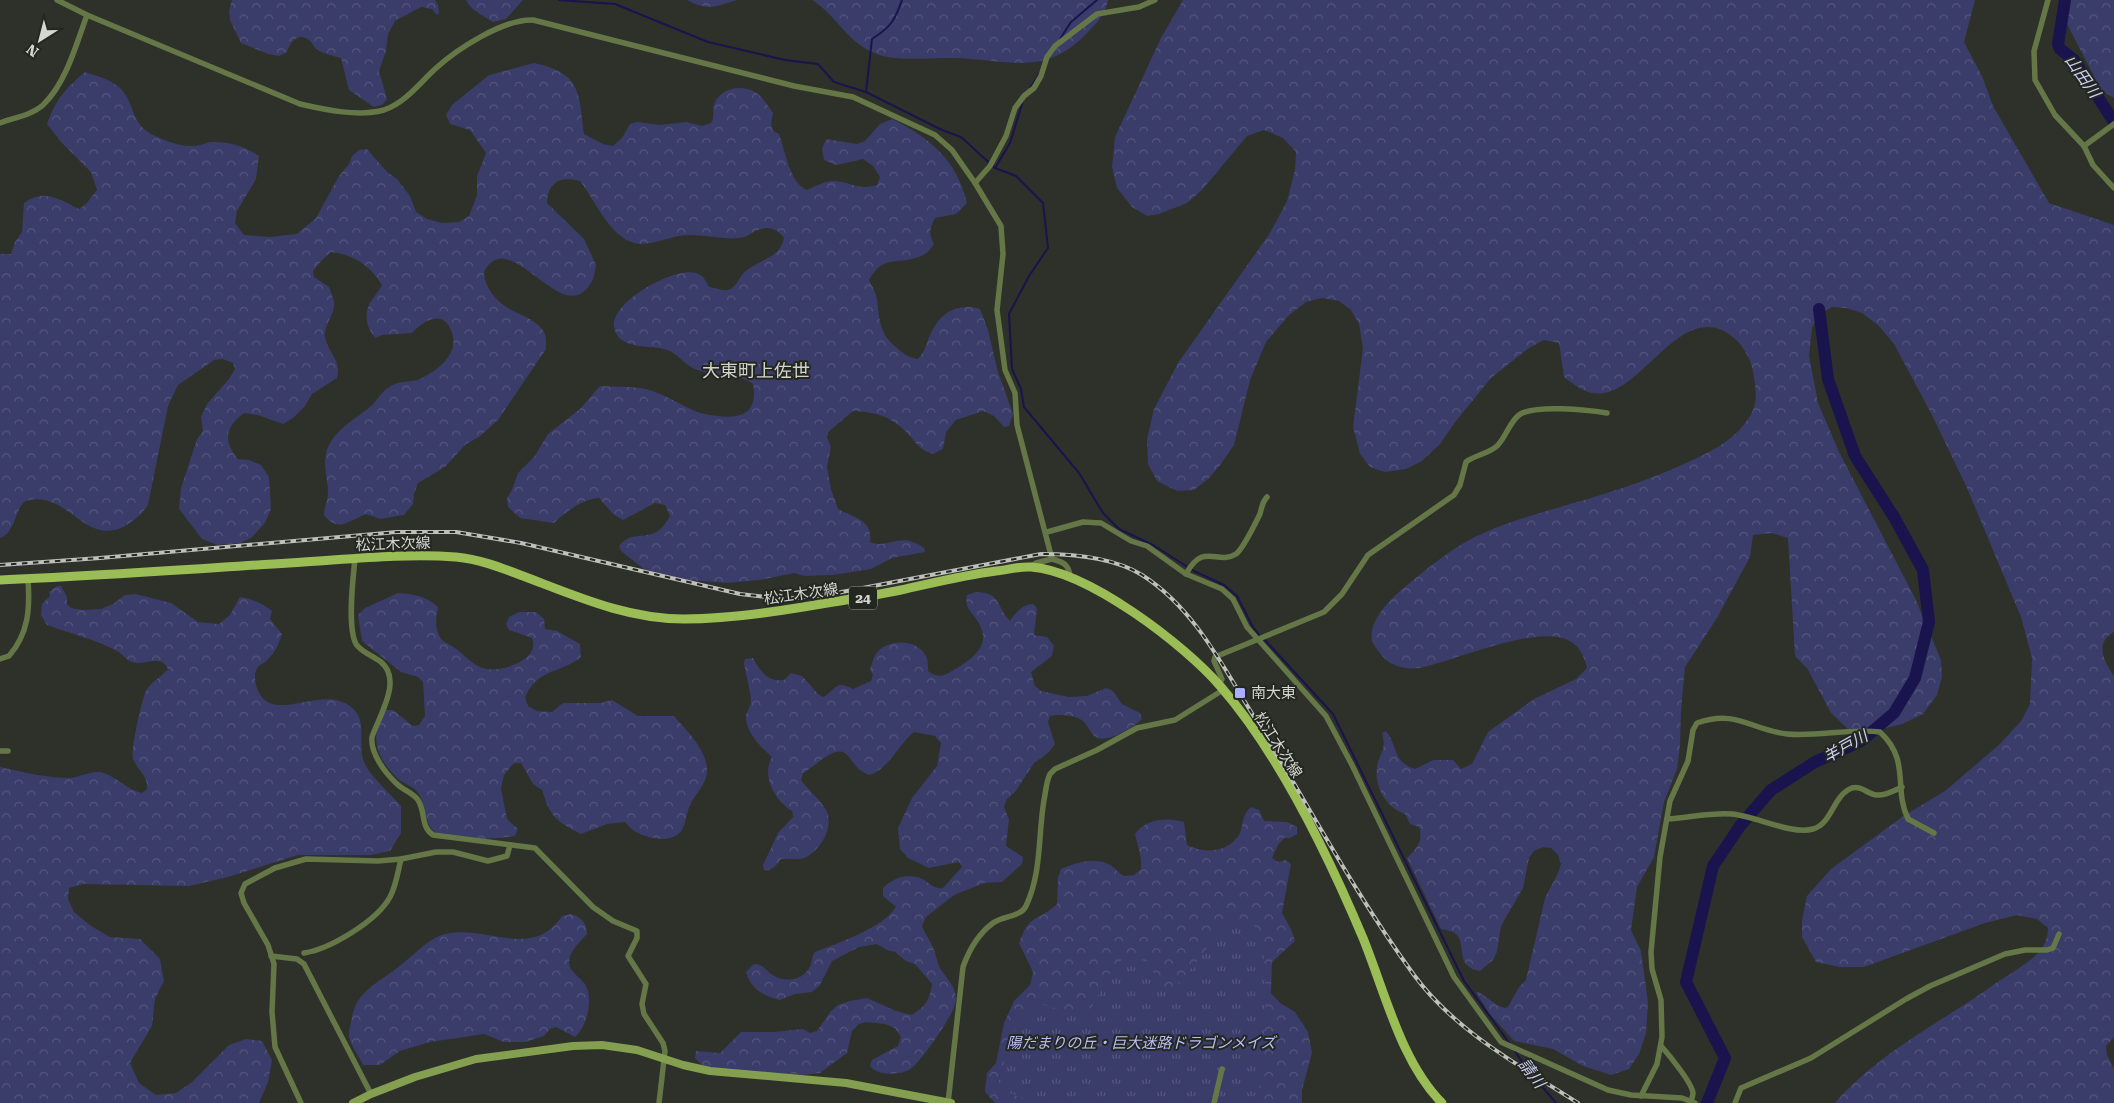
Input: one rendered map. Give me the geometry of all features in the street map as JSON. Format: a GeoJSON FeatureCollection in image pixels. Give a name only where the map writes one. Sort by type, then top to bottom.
{"type":"FeatureCollection","features":[{"type":"Feature","properties":{"kind":"main road","name":"松江木次線"},"geometry":{"type":"LineString","coordinates":[[0,580],[434,556],[462,558],[506,570],[619,610],[652,617],[681,619],[733,617],[854,600],[970,575],[1030,567],[1070,576],[1098,589],[1138,616],[1177,646],[1221,687],[1268,750],[1317,840],[1356,921],[1411,1057],[1426,1085],[1440,1102]]}},
{"type":"Feature","properties":{"kind":"street"},"geometry":{"type":"LineString","coordinates":[[57,0],[87,16],[300,104],[368,113],[390,108],[437,68],[495,28],[521,20],[533,20],[741,73],[853,97],[935,135],[952,150],[1001,226],[1003,254],[997,310],[1005,370],[1015,393],[1017,425],[1052,559]]}},
{"type":"Feature","properties":{"kind":"street"},"geometry":{"type":"LineString","coordinates":[[975,183],[990,166],[1006,136],[1015,108],[1024,96],[1034,88],[1041,76],[1047,57],[1055,46],[1098,14],[1140,7],[1155,0]]}},
{"type":"Feature","properties":{"kind":"street"},"geometry":{"type":"LineString","coordinates":[[2048,0],[2034,51],[2035,80],[2055,115],[2084,146],[2093,165],[2114,188]]}},
{"type":"Feature","properties":{"kind":"street"},"geometry":{"type":"LineString","coordinates":[[0,123],[35,110],[43,105],[59,83],[87,16]]}},
{"type":"Feature","properties":{"kind":"street"},"geometry":{"type":"LineString","coordinates":[[2084,146],[2112,125]]}},
{"type":"Feature","properties":{"kind":"street"},"geometry":{"type":"LineString","coordinates":[[353,1103],[371,1094],[446,1067],[476,1059],[573,1046],[602,1045],[620,1046],[710,1071],[846,1082],[949,1103],[963,967],[974,944],[984,931],[994,922],[1020,912],[1026,905],[1040,856],[1040,822],[1050,774],[1055,769],[1097,750],[1138,728],[1175,720],[1221,687],[1222,679],[1214,658],[1307,620],[1328,608],[1342,594],[1368,555],[1454,495],[1460,485],[1466,462],[1497,446],[1515,419],[1523,412],[1552,409],[1590,410],[1607,413]]}},
{"type":"Feature","properties":{"kind":"street"},"geometry":{"type":"LineString","coordinates":[[1188,570],[1196,560],[1205,555],[1228,556],[1239,552],[1260,514],[1263,501],[1267,497]]}},
{"type":"Feature","properties":{"kind":"street"},"geometry":{"type":"LineString","coordinates":[[1046,532],[1075,524],[1096,522],[1147,546],[1222,589],[1233,599],[1247,627],[1261,638],[1326,716],[1454,977],[1501,1042],[1595,1085],[1621,1094],[1673,1097],[1693,1102],[1692,1090],[1662,1046]]}},
{"type":"Feature","properties":{"kind":"street"},"geometry":{"type":"LineString","coordinates":[[355,559],[351,602],[355,642],[362,650],[385,666],[390,678],[389,694],[372,737],[371,744],[374,752],[391,778],[418,800],[422,806],[424,823],[429,832],[438,836],[535,848],[593,907],[612,921],[637,931],[637,938],[628,956],[646,984],[642,1009],[663,1043],[665,1051],[659,1103]]}},
{"type":"Feature","properties":{"kind":"street"},"geometry":{"type":"LineString","coordinates":[[1030,567],[1036,562],[1052,559],[1064,562],[1069,568],[1070,576]]}},
{"type":"Feature","properties":{"kind":"street"},"geometry":{"type":"LineString","coordinates":[[0,659],[9,656],[25,631],[30,609],[28,579]]}},
{"type":"Feature","properties":{"kind":"street"},"geometry":{"type":"LineString","coordinates":[[1641,1096],[1657,1064],[1662,1046],[1661,1000],[1652,969],[1651,952],[1660,857],[1670,801],[1688,761],[1697,723],[1713,719],[1736,719],[1787,734],[1880,732],[1889,740],[1899,761],[1903,803],[1908,819],[1934,833]]}},
{"type":"Feature","properties":{"kind":"street"},"geometry":{"type":"LineString","coordinates":[[0,751],[8,751]]}},
{"type":"Feature","properties":{"kind":"street"},"geometry":{"type":"LineString","coordinates":[[1667,820],[1732,814],[1805,830],[1821,825],[1842,795],[1849,789],[1856,787],[1876,795],[1902,787]]}},
{"type":"Feature","properties":{"kind":"street"},"geometry":{"type":"LineString","coordinates":[[301,1103],[275,1046],[272,1012],[274,964],[260,928],[244,903],[241,893],[245,884],[274,868],[306,859],[378,861],[401,859],[436,852],[453,852],[488,861],[507,856],[510,845]]}},
{"type":"Feature","properties":{"kind":"street"},"geometry":{"type":"LineString","coordinates":[[304,953],[318,951],[339,940],[380,910],[391,896],[401,859]]}},
{"type":"Feature","properties":{"kind":"street"},"geometry":{"type":"LineString","coordinates":[[1734,1103],[1742,1088],[1811,1058],[1930,986],[2006,954],[2025,950],[2047,950],[2053,948],[2059,934]]}},
{"type":"Feature","properties":{"kind":"street"},"geometry":{"type":"LineString","coordinates":[[272,956],[297,959],[304,964],[371,1094]]}},
{"type":"Feature","properties":{"kind":"street"},"geometry":{"type":"LineString","coordinates":[[1214,1103],[1222,1070]]}},
{"type":"Feature","properties":{"kind":"green space"},"geometry":{"type":"Polygon","coordinates":[[[232,0],[435,0],[439,13],[437,15],[432,9],[421,7],[395,21],[388,34],[386,51],[379,71],[387,99],[382,105],[374,107],[349,90],[341,58],[320,51],[306,38],[299,37],[293,41],[287,52],[279,56],[268,54],[241,43],[230,20],[229,11],[232,0]]]}},
{"type":"Feature","properties":{"kind":"green space"},"geometry":{"type":"Polygon","coordinates":[[[466,0],[523,0],[506,19],[493,22],[474,10],[466,0]]]}},
{"type":"Feature","properties":{"kind":"green space"},"geometry":{"type":"Polygon","coordinates":[[[687,0],[737,0],[706,7],[687,0]]]}},
{"type":"Feature","properties":{"kind":"green space"},"geometry":{"type":"Polygon","coordinates":[[[812,0],[1108,0],[1105,10],[1097,23],[1070,48],[1054,57],[1022,63],[951,58],[911,59],[881,55],[872,52],[855,41],[828,12],[812,0]]]}},
{"type":"Feature","properties":{"kind":"green space"},"geometry":{"type":"Polygon","coordinates":[[[1183,0],[1975,0],[1964,42],[1982,76],[1993,106],[2049,203],[2114,225],[2114,632],[2104,641],[2103,652],[2104,658],[2114,676],[2114,1037],[2106,1046],[2107,1055],[2114,1069],[2114,1103],[1835,1103],[1853,1084],[1892,1052],[2034,957],[2044,944],[2048,928],[2037,919],[2017,915],[1985,923],[1864,967],[1840,967],[1816,962],[1802,937],[1802,920],[1807,896],[1831,869],[1902,817],[1945,791],[2000,744],[2021,721],[2030,704],[2032,658],[2021,617],[1967,488],[1932,415],[1894,344],[1879,326],[1862,313],[1846,308],[1832,307],[1820,314],[1812,328],[1809,355],[1818,403],[1839,452],[1915,598],[1941,660],[1942,677],[1937,695],[1923,714],[1902,724],[1874,731],[1849,730],[1831,713],[1807,668],[1795,656],[1788,538],[1772,533],[1753,535],[1750,557],[1717,618],[1685,667],[1677,769],[1664,802],[1654,857],[1637,887],[1631,930],[1641,951],[1648,1002],[1646,1033],[1639,1054],[1629,1069],[1611,1075],[1583,1066],[1553,1049],[1514,1041],[1489,1013],[1476,992],[1505,1008],[1508,1007],[1519,987],[1526,980],[1545,898],[1561,864],[1558,855],[1551,848],[1543,847],[1534,851],[1529,858],[1523,888],[1501,926],[1497,952],[1493,960],[1480,971],[1472,969],[1464,960],[1461,943],[1456,934],[1441,929],[1407,858],[1420,841],[1419,827],[1410,824],[1405,814],[1387,802],[1380,790],[1377,767],[1384,744],[1382,733],[1386,731],[1389,735],[1400,760],[1415,769],[1433,760],[1453,760],[1461,769],[1472,764],[1488,732],[1534,699],[1576,679],[1587,668],[1584,658],[1573,643],[1559,637],[1541,636],[1520,639],[1419,668],[1403,668],[1392,664],[1376,649],[1372,641],[1373,627],[1380,613],[1400,591],[1441,558],[1474,537],[1521,519],[1640,482],[1697,458],[1721,445],[1736,433],[1754,408],[1756,390],[1751,363],[1740,344],[1734,338],[1716,328],[1699,328],[1682,335],[1620,387],[1598,394],[1578,387],[1564,377],[1559,343],[1544,340],[1529,348],[1491,378],[1440,444],[1422,461],[1406,469],[1385,472],[1370,467],[1360,454],[1353,427],[1363,348],[1359,324],[1351,310],[1339,301],[1322,298],[1306,302],[1288,316],[1266,342],[1250,380],[1234,445],[1208,479],[1194,490],[1177,491],[1157,481],[1148,464],[1147,439],[1154,409],[1178,363],[1270,233],[1287,201],[1295,170],[1296,152],[1283,138],[1264,130],[1247,136],[1202,190],[1187,203],[1159,214],[1147,216],[1132,207],[1117,188],[1112,167],[1115,137],[1161,38],[1183,0]]]}},
{"type":"Feature","properties":{"kind":"green space"},"geometry":{"type":"Polygon","coordinates":[[[2069,0],[2114,0],[2114,98],[2101,90],[2067,24],[2069,0]]]}},
{"type":"Feature","properties":{"kind":"green space"},"geometry":{"type":"Polygon","coordinates":[[[534,63],[561,72],[575,86],[581,107],[584,134],[603,144],[613,146],[622,138],[630,124],[637,122],[660,125],[686,122],[702,126],[711,123],[714,104],[721,94],[732,89],[743,88],[758,94],[773,113],[771,124],[773,131],[779,134],[796,181],[807,190],[830,181],[839,181],[863,187],[877,185],[880,177],[873,166],[863,159],[836,165],[824,160],[822,149],[826,139],[857,144],[865,141],[880,124],[892,119],[906,126],[930,143],[949,163],[956,174],[967,203],[956,214],[935,218],[930,231],[934,244],[926,253],[915,258],[887,263],[875,271],[869,280],[876,297],[881,326],[887,338],[909,357],[918,359],[925,349],[936,324],[946,314],[958,308],[972,307],[980,309],[988,330],[998,372],[1013,414],[1009,426],[1004,427],[994,416],[983,411],[956,420],[946,432],[943,449],[933,454],[919,446],[897,424],[886,417],[853,411],[828,432],[827,437],[831,447],[827,467],[831,489],[838,509],[866,524],[869,529],[870,542],[883,544],[901,540],[908,541],[924,548],[925,552],[892,558],[871,569],[833,575],[805,576],[794,573],[759,580],[727,583],[687,580],[644,569],[621,551],[619,546],[625,540],[632,537],[657,532],[670,516],[665,505],[655,503],[623,520],[613,514],[599,498],[586,501],[575,507],[554,523],[520,518],[508,507],[507,498],[518,473],[534,457],[548,434],[580,409],[600,386],[646,389],[695,411],[709,415],[727,417],[747,412],[753,401],[753,384],[741,378],[695,369],[674,354],[661,348],[638,346],[624,342],[615,331],[614,320],[630,299],[658,281],[673,275],[686,272],[696,273],[705,280],[709,287],[724,290],[730,289],[752,266],[774,254],[782,245],[784,238],[776,231],[766,228],[737,238],[687,235],[637,244],[615,231],[580,181],[567,179],[553,185],[547,203],[584,239],[596,265],[592,281],[580,294],[567,295],[553,289],[510,260],[497,259],[486,268],[484,277],[492,293],[507,307],[537,324],[543,330],[546,349],[498,420],[479,437],[466,444],[445,467],[418,483],[413,504],[404,515],[380,519],[366,514],[343,524],[334,523],[329,520],[324,515],[328,493],[325,467],[326,453],[334,436],[370,407],[387,388],[398,383],[422,378],[441,365],[452,350],[453,335],[449,326],[444,321],[434,319],[423,324],[412,333],[382,335],[376,338],[369,327],[367,309],[382,285],[361,262],[331,252],[313,271],[314,277],[329,287],[333,300],[333,311],[325,337],[338,366],[337,378],[312,394],[305,406],[293,418],[283,424],[258,415],[244,413],[233,424],[228,434],[230,446],[238,459],[249,460],[261,465],[269,477],[271,509],[265,523],[251,538],[240,543],[217,545],[202,539],[179,509],[181,488],[197,439],[203,431],[201,417],[207,404],[229,379],[235,369],[233,363],[223,359],[214,360],[178,385],[168,406],[148,505],[134,520],[123,527],[110,531],[98,529],[87,525],[55,504],[43,500],[29,500],[21,506],[10,530],[0,538],[0,254],[11,254],[15,242],[22,232],[24,203],[38,196],[45,196],[58,199],[79,209],[86,204],[97,190],[91,172],[62,143],[47,124],[58,101],[78,78],[85,72],[112,82],[120,88],[129,100],[141,126],[159,138],[189,146],[198,146],[212,142],[237,145],[259,156],[256,179],[237,211],[235,223],[244,235],[270,237],[297,234],[316,218],[352,156],[359,150],[367,149],[387,172],[397,179],[410,196],[416,212],[427,219],[442,223],[459,222],[469,216],[477,195],[477,176],[486,153],[470,130],[450,124],[446,115],[452,105],[489,75],[534,63]]]}},
{"type":"Feature","properties":{"kind":"green space"},"geometry":{"type":"Polygon","coordinates":[[[57,586],[61,586],[67,597],[67,604],[71,608],[82,610],[101,609],[113,604],[125,595],[136,594],[171,603],[198,622],[219,624],[230,615],[240,597],[253,600],[272,611],[270,619],[282,634],[272,654],[256,671],[255,680],[260,694],[266,701],[274,704],[295,704],[329,699],[340,701],[350,706],[356,711],[361,723],[362,752],[365,765],[401,806],[401,833],[390,851],[371,855],[298,855],[228,877],[189,886],[83,884],[69,888],[68,899],[74,912],[91,926],[110,937],[140,939],[160,959],[164,981],[155,999],[152,1026],[130,1063],[139,1083],[156,1095],[176,1093],[192,1082],[229,1045],[246,1039],[262,1041],[272,1060],[268,1082],[259,1103],[0,1103],[0,767],[61,778],[100,772],[142,793],[147,789],[146,780],[133,759],[133,746],[137,725],[146,691],[168,669],[162,662],[158,661],[133,662],[109,647],[47,625],[41,615],[42,604],[50,596],[49,592],[57,586]]]}},
{"type":"Feature","properties":{"kind":"green space"},"geometry":{"type":"Polygon","coordinates":[[[976,592],[990,594],[994,597],[1010,621],[1017,612],[1029,604],[1033,604],[1037,608],[1034,635],[1047,637],[1054,646],[1052,656],[1031,672],[1035,686],[1041,691],[1069,697],[1087,696],[1106,688],[1113,691],[1122,704],[1140,713],[1142,719],[1120,734],[1101,739],[1094,736],[1084,722],[1073,716],[1050,716],[1048,722],[1055,744],[1048,753],[1034,763],[1015,792],[1007,799],[1004,807],[1009,819],[1006,846],[1023,857],[1022,864],[1002,882],[984,883],[954,895],[926,917],[922,926],[933,947],[939,966],[953,988],[956,1001],[950,1016],[936,1038],[909,1070],[888,1074],[878,1072],[870,1066],[872,1060],[898,1046],[901,1037],[895,1028],[885,1024],[866,1022],[859,1024],[852,1031],[847,1053],[820,1073],[803,1075],[711,1069],[701,1064],[695,1058],[696,1051],[720,1053],[741,1032],[773,1032],[803,1029],[810,1033],[817,1031],[831,1011],[838,1005],[850,1001],[867,998],[896,1011],[911,1015],[920,1009],[928,999],[932,984],[915,964],[906,961],[895,952],[877,944],[859,947],[832,961],[820,985],[812,992],[795,994],[780,1000],[758,991],[751,983],[746,972],[754,964],[757,964],[776,977],[796,979],[810,968],[815,952],[859,934],[890,915],[896,907],[883,896],[883,888],[890,882],[898,878],[912,876],[921,878],[936,887],[943,888],[962,867],[959,862],[929,868],[908,858],[900,849],[898,828],[912,798],[937,766],[941,743],[935,736],[914,732],[888,762],[869,775],[860,770],[849,757],[839,751],[826,756],[803,773],[801,780],[826,810],[829,823],[827,831],[820,844],[810,855],[799,859],[781,859],[774,867],[764,870],[763,865],[778,833],[793,817],[792,811],[775,795],[769,780],[769,764],[772,757],[756,740],[747,725],[746,717],[751,701],[744,663],[745,659],[753,658],[761,671],[773,679],[784,680],[791,673],[802,676],[819,695],[824,697],[837,686],[843,685],[853,689],[871,681],[873,675],[870,669],[875,656],[881,649],[894,643],[916,646],[926,656],[928,671],[937,676],[943,675],[969,660],[975,655],[983,642],[980,626],[969,609],[966,598],[967,595],[976,592]]]}},
{"type":"Feature","properties":{"kind":"green space"},"geometry":{"type":"Polygon","coordinates":[[[398,593],[420,596],[438,607],[436,620],[439,636],[481,668],[493,669],[510,666],[526,658],[531,652],[532,638],[509,630],[506,624],[509,617],[519,612],[536,612],[544,619],[545,629],[557,631],[580,644],[581,657],[543,676],[530,688],[525,697],[528,706],[537,711],[552,712],[563,703],[601,703],[612,700],[638,716],[674,716],[699,746],[707,767],[705,781],[690,805],[682,830],[673,837],[660,839],[647,837],[636,832],[625,822],[607,824],[581,834],[555,817],[548,806],[542,790],[533,784],[521,763],[514,763],[504,775],[501,789],[507,819],[518,829],[515,836],[489,839],[457,839],[443,837],[436,833],[428,823],[418,793],[399,780],[390,770],[379,754],[377,746],[377,728],[386,710],[393,710],[413,726],[419,725],[425,716],[423,682],[418,677],[401,672],[362,641],[358,615],[365,608],[398,593]]]}},
{"type":"Feature","properties":{"kind":"green space"},"geometry":{"type":"Polygon","coordinates":[[[1251,807],[1259,810],[1264,821],[1287,822],[1297,827],[1297,834],[1290,838],[1284,838],[1278,845],[1272,858],[1278,862],[1286,860],[1291,864],[1282,913],[1295,941],[1272,962],[1271,993],[1280,1003],[1295,1012],[1308,1032],[1312,1053],[1302,1090],[1302,1103],[995,1103],[985,1092],[987,1073],[996,1063],[1004,1023],[1014,1001],[1030,985],[1033,972],[1019,943],[1027,926],[1057,904],[1058,877],[1061,869],[1079,863],[1096,861],[1110,865],[1124,876],[1134,875],[1141,869],[1141,859],[1135,834],[1151,822],[1164,820],[1184,822],[1187,845],[1206,850],[1219,849],[1231,844],[1236,839],[1239,835],[1243,819],[1251,807]]]}},
{"type":"Feature","properties":{"kind":"green space"},"geometry":{"type":"Polygon","coordinates":[[[571,914],[583,921],[587,934],[575,947],[569,959],[569,966],[585,984],[589,997],[586,1020],[575,1037],[556,1027],[550,1029],[544,1036],[525,1042],[504,1042],[484,1034],[430,1042],[400,1051],[380,1065],[363,1065],[351,1044],[349,1035],[353,1011],[357,1002],[369,989],[428,943],[445,934],[461,932],[523,939],[537,936],[550,929],[562,916],[571,914]]]}},
{"type":"Feature","properties":{"kind":"green space","name":"陽だまりの丘・巨大迷路ドラゴンメイズ"},"geometry":{"type":"Polygon","coordinates":[[[1239,919],[1253,924],[1262,938],[1267,996],[1258,1103],[1036,1103],[1004,1091],[998,1080],[1016,1027],[1037,1003],[1080,1015],[1092,1007],[1114,966],[1126,957],[1150,962],[1156,982],[1172,991],[1196,963],[1219,931],[1239,919]]]}},
{"type":"Feature","properties":{"kind":"waterway"},"geometry":{"type":"LineString","coordinates":[[559,0],[615,4],[708,42],[785,60],[818,64],[834,82],[866,92],[942,130],[961,137],[995,168],[1016,176],[1043,203],[1048,248],[1029,276],[1009,314],[1012,369],[1021,389],[1024,407],[1079,473],[1103,513],[1119,529],[1153,545],[1194,571],[1224,585],[1237,596],[1254,629],[1260,636]]}},
{"type":"Feature","properties":{"kind":"waterway"},"geometry":{"type":"LineString","coordinates":[[866,92],[872,39],[884,31],[892,22],[902,0]]}},
{"type":"Feature","properties":{"kind":"waterway"},"geometry":{"type":"LineString","coordinates":[[1060,39],[1071,22],[1097,0]]}},
{"type":"Feature","properties":{"kind":"waterway","name":"山田川"},"geometry":{"type":"LineString","coordinates":[[2065,0],[2058,44],[2060,49],[2074,60],[2114,122]]}},
{"type":"Feature","properties":{"kind":"waterway"},"geometry":{"type":"LineString","coordinates":[[1030,88],[1040,73]]}},
{"type":"Feature","properties":{"kind":"waterway"},"geometry":{"type":"LineString","coordinates":[[995,168],[1010,143],[1023,101]]}},
{"type":"Feature","properties":{"kind":"waterway","name":"羊戸川"},"geometry":{"type":"LineString","coordinates":[[1707,1103],[1725,1058],[1686,982],[1713,866],[1740,826],[1771,790],[1815,762],[1861,741],[1894,713],[1915,678],[1929,622],[1923,570],[1894,517],[1855,456],[1828,379],[1819,309]]}},
{"type":"Feature","properties":{"kind":"waterway"},"geometry":{"type":"LineString","coordinates":[[1264,639],[1333,714],[1464,981],[1510,1044]]}},
{"type":"Feature","properties":{"kind":"waterway","name":"請川"},"geometry":{"type":"LineString","coordinates":[[1514,1050],[1556,1103]]}},
{"type":"Feature","properties":{"kind":"railway"},"geometry":{"type":"LineString","coordinates":[[0,565],[397,532],[456,532],[521,543],[740,594],[784,599],[826,595],[1041,554],[1080,556],[1119,564],[1142,575],[1160,588],[1192,621],[1218,657],[1371,912],[1430,995],[1490,1046],[1578,1103]]}},
{"type":"Feature","properties":{"kind":"place","name":"南大東"},"geometry":{"type":"Point","coordinates":[1240,693]}},
{"type":"Feature","properties":{"kind":"district","name":"大東町上佐世"},"geometry":{"type":"Point","coordinates":[756,371]}}]}
